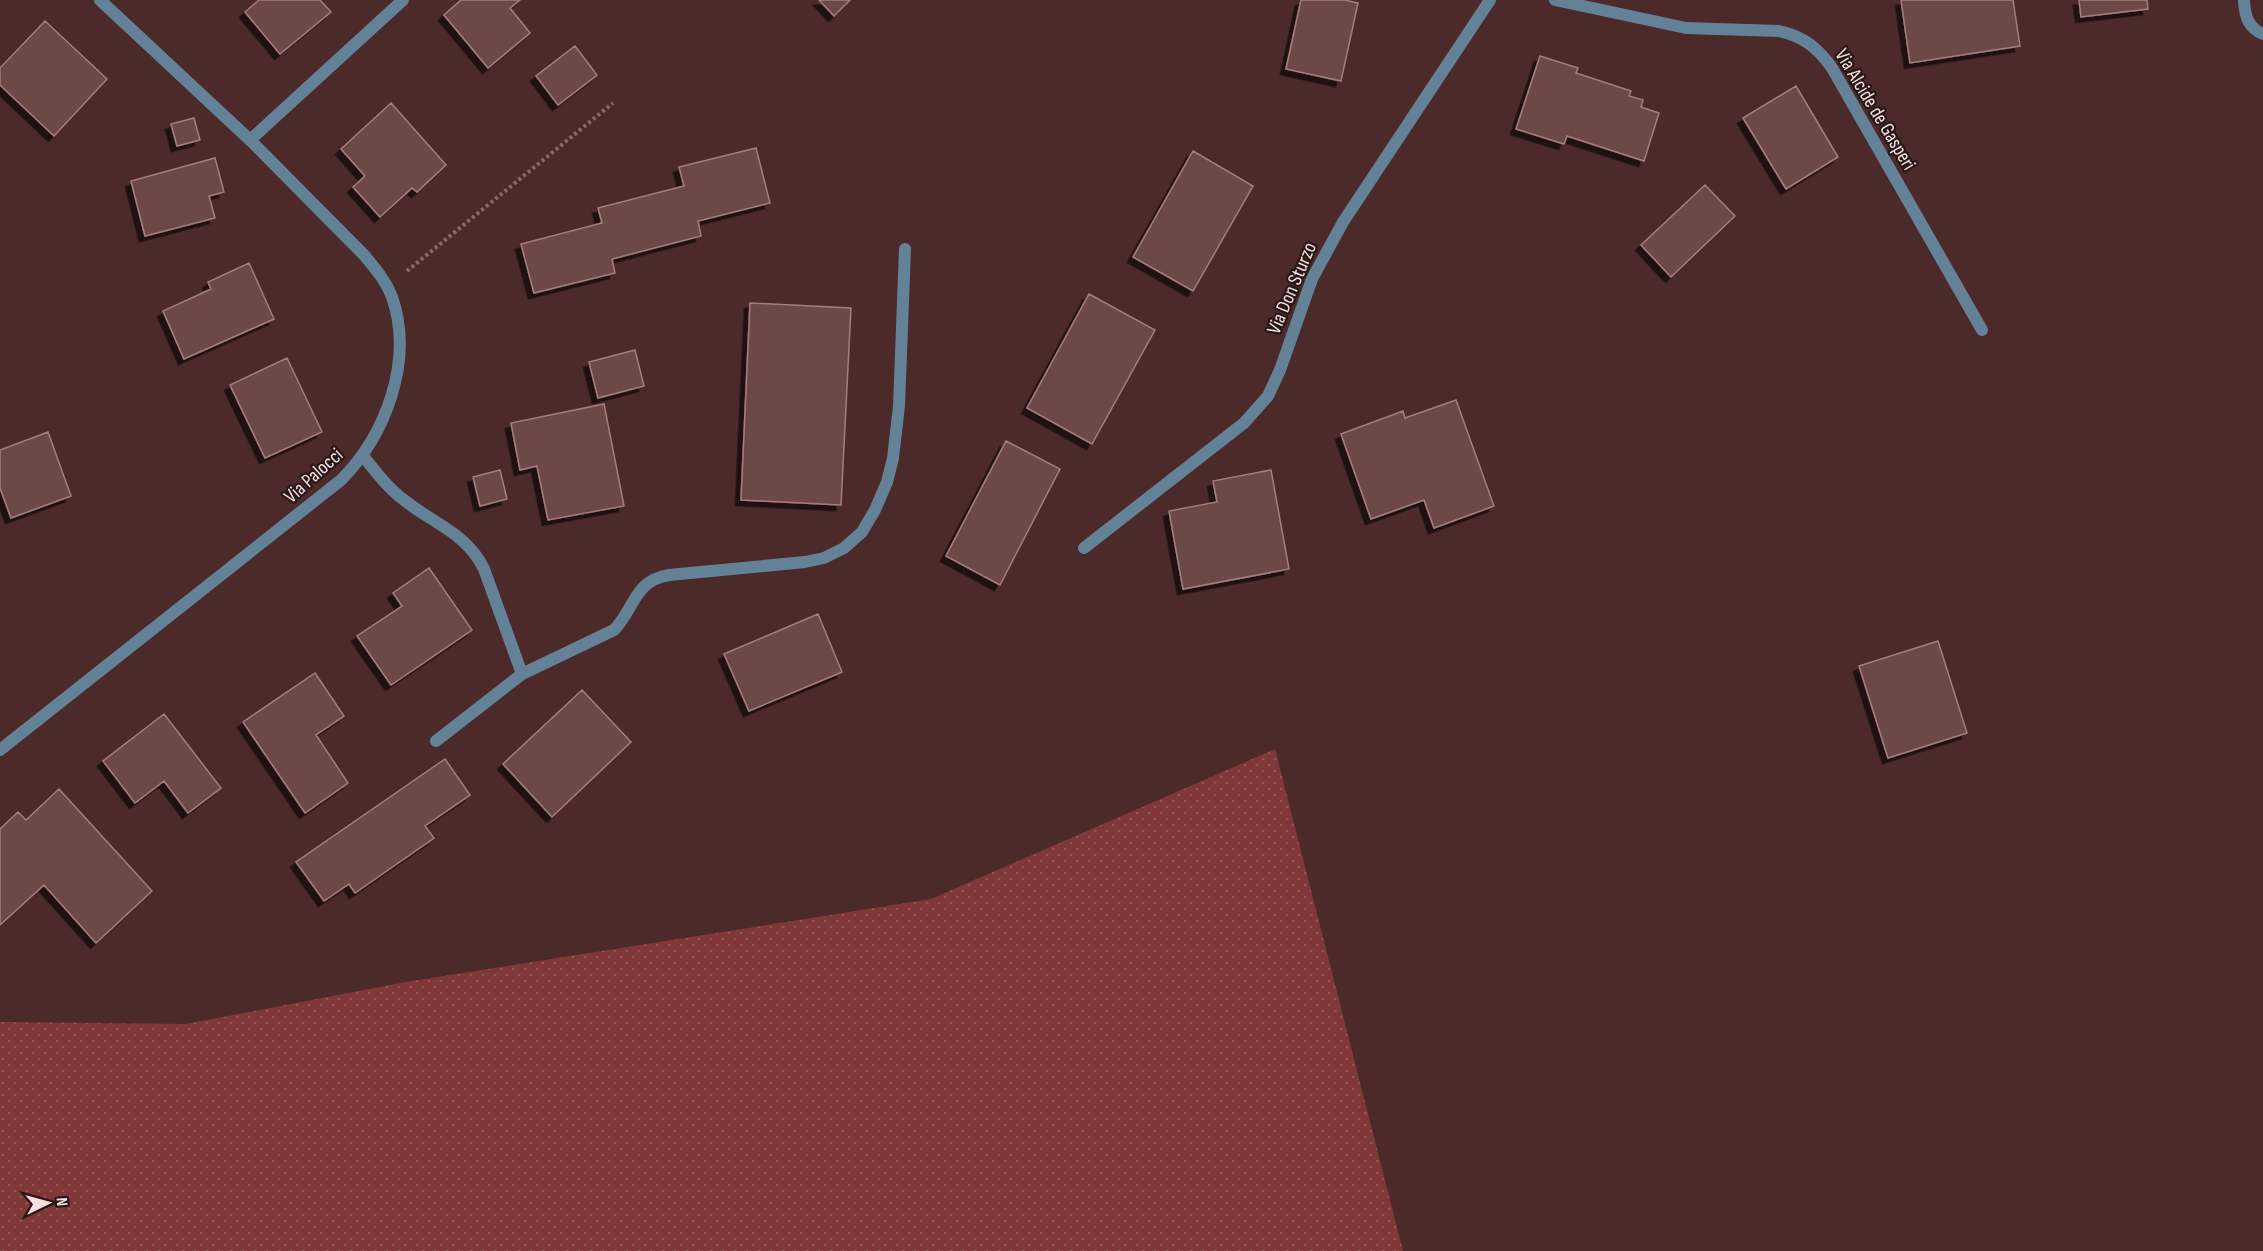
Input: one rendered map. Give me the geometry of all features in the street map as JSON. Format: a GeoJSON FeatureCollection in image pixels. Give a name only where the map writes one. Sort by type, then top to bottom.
{"type":"FeatureCollection","features":[{"type":"Feature","properties":{"kind":"street","name":"Via Palocci"},"geometry":{"type":"LineString","coordinates":[[0,750],[129,646],[333,489],[363,456],[386,411],[399,360],[398,328],[393,303],[379,273],[250,140],[100,0]]}},
{"type":"Feature","properties":{"kind":"street"},"geometry":{"type":"LineString","coordinates":[[250,140],[403,0]]}},
{"type":"Feature","properties":{"kind":"street","name":"Via Don Sturzo"},"geometry":{"type":"LineString","coordinates":[[1084,548],[1244,423],[1261,405],[1280,370],[1312,279],[1342,222],[1490,0]]}},
{"type":"Feature","properties":{"kind":"street","name":"Via Alcide de Gasperi"},"geometry":{"type":"LineString","coordinates":[[1555,0],[1686,28],[1791,33],[1810,43],[1825,57],[1832,68],[1982,330]]}},
{"type":"Feature","properties":{"kind":"street"},"geometry":{"type":"LineString","coordinates":[[2244,1],[2247,20],[2256,31],[2263,34]]}},
{"type":"Feature","properties":{"kind":"street"},"geometry":{"type":"LineString","coordinates":[[436,741],[522,674],[614,630],[622,622],[635,596],[654,579],[815,560],[844,548],[862,532],[887,482],[897,431],[905,249]]}},
{"type":"Feature","properties":{"kind":"street"},"geometry":{"type":"LineString","coordinates":[[363,456],[403,500],[459,536],[476,553],[522,674]]}},
{"type":"Feature","properties":{"kind":"path"},"geometry":{"type":"LineString","coordinates":[[387,287],[613,103]]}},
{"type":"Feature","properties":{"kind":"shaded area"},"geometry":{"type":"Polygon","coordinates":[[[1275,749],[1403,1251],[0,1251],[0,1022],[186,1024],[406,982],[931,899],[1275,749]]]}},
{"type":"Feature","properties":{"kind":"building"},"geometry":{"type":"Polygon","coordinates":[[[259,0],[320,0],[331,12],[280,54],[245,12],[259,0]]]}},
{"type":"Feature","properties":{"kind":"building"},"geometry":{"type":"Polygon","coordinates":[[[461,0],[520,0],[510,8],[530,33],[488,68],[444,15],[461,0]]]}},
{"type":"Feature","properties":{"kind":"building"},"geometry":{"type":"Polygon","coordinates":[[[819,0],[850,0],[834,16],[819,0]]]}},
{"type":"Feature","properties":{"kind":"building"},"geometry":{"type":"Polygon","coordinates":[[[1301,0],[1345,0],[1358,3],[1341,81],[1286,69],[1301,0]]]}},
{"type":"Feature","properties":{"kind":"building"},"geometry":{"type":"Polygon","coordinates":[[[1901,0],[2013,0],[2020,46],[1910,63],[1901,0]]]}},
{"type":"Feature","properties":{"kind":"building"},"geometry":{"type":"Polygon","coordinates":[[[2079,0],[2147,0],[2148,9],[2081,17],[2079,0]]]}},
{"type":"Feature","properties":{"kind":"building"},"geometry":{"type":"Polygon","coordinates":[[[45,21],[107,79],[54,136],[0,85],[0,68],[45,21]]]}},
{"type":"Feature","properties":{"kind":"building"},"geometry":{"type":"Polygon","coordinates":[[[575,46],[597,75],[558,105],[536,76],[575,46]]]}},
{"type":"Feature","properties":{"kind":"building"},"geometry":{"type":"Polygon","coordinates":[[[1540,56],[1578,68],[1576,73],[1631,91],[1629,96],[1643,100],[1641,107],[1659,113],[1644,161],[1567,136],[1564,144],[1516,129],[1540,56]]]}},
{"type":"Feature","properties":{"kind":"building"},"geometry":{"type":"Polygon","coordinates":[[[1796,86],[1838,157],[1786,189],[1743,118],[1796,86]]]}},
{"type":"Feature","properties":{"kind":"building"},"geometry":{"type":"Polygon","coordinates":[[[391,103],[446,165],[417,192],[412,188],[380,217],[353,187],[365,176],[341,149],[391,103]]]}},
{"type":"Feature","properties":{"kind":"building"},"geometry":{"type":"Polygon","coordinates":[[[194,118],[200,140],[177,146],[171,124],[194,118]]]}},
{"type":"Feature","properties":{"kind":"building"},"geometry":{"type":"Polygon","coordinates":[[[756,148],[770,203],[698,221],[701,236],[612,259],[615,273],[534,293],[521,244],[602,223],[598,208],[684,186],[679,167],[756,148]]]}},
{"type":"Feature","properties":{"kind":"building"},"geometry":{"type":"Polygon","coordinates":[[[1193,151],[1253,186],[1193,291],[1133,257],[1193,151]]]}},
{"type":"Feature","properties":{"kind":"building"},"geometry":{"type":"Polygon","coordinates":[[[215,158],[224,192],[209,196],[215,218],[145,236],[131,181],[215,158]]]}},
{"type":"Feature","properties":{"kind":"building"},"geometry":{"type":"Polygon","coordinates":[[[1705,185],[1735,216],[1671,277],[1641,245],[1705,185]]]}},
{"type":"Feature","properties":{"kind":"building"},"geometry":{"type":"Polygon","coordinates":[[[249,263],[274,319],[184,359],[163,311],[211,289],[208,282],[249,263]]]}},
{"type":"Feature","properties":{"kind":"building"},"geometry":{"type":"Polygon","coordinates":[[[1089,294],[1155,330],[1092,444],[1027,408],[1089,294]]]}},
{"type":"Feature","properties":{"kind":"building"},"geometry":{"type":"Polygon","coordinates":[[[750,303],[851,308],[841,505],[741,500],[750,303]]]}},
{"type":"Feature","properties":{"kind":"building"},"geometry":{"type":"Polygon","coordinates":[[[635,350],[644,386],[598,398],[589,362],[635,350]]]}},
{"type":"Feature","properties":{"kind":"building"},"geometry":{"type":"Polygon","coordinates":[[[287,358],[322,432],[265,458],[230,385],[287,358]]]}},
{"type":"Feature","properties":{"kind":"building"},"geometry":{"type":"Polygon","coordinates":[[[1456,400],[1494,506],[1434,528],[1424,500],[1371,519],[1341,434],[1403,411],[1405,418],[1456,400]]]}},
{"type":"Feature","properties":{"kind":"building"},"geometry":{"type":"Polygon","coordinates":[[[604,404],[624,506],[548,520],[537,466],[520,470],[511,423],[604,404]]]}},
{"type":"Feature","properties":{"kind":"building"},"geometry":{"type":"Polygon","coordinates":[[[48,432],[71,496],[11,518],[0,488],[0,450],[48,432]]]}},
{"type":"Feature","properties":{"kind":"building"},"geometry":{"type":"Polygon","coordinates":[[[1006,441],[1060,469],[1000,585],[946,556],[1006,441]]]}},
{"type":"Feature","properties":{"kind":"building"},"geometry":{"type":"Polygon","coordinates":[[[500,470],[507,499],[480,506],[473,477],[500,470]]]}},
{"type":"Feature","properties":{"kind":"building"},"geometry":{"type":"Polygon","coordinates":[[[1271,470],[1289,569],[1183,589],[1169,511],[1217,502],[1213,481],[1271,470]]]}},
{"type":"Feature","properties":{"kind":"building"},"geometry":{"type":"Polygon","coordinates":[[[429,568],[472,630],[391,685],[357,636],[402,606],[393,593],[429,568]]]}},
{"type":"Feature","properties":{"kind":"building"},"geometry":{"type":"Polygon","coordinates":[[[818,614],[842,672],[749,711],[724,654],[818,614]]]}},
{"type":"Feature","properties":{"kind":"building"},"geometry":{"type":"Polygon","coordinates":[[[1938,641],[1967,733],[1888,758],[1859,666],[1938,641]]]}},
{"type":"Feature","properties":{"kind":"building"},"geometry":{"type":"Polygon","coordinates":[[[315,673],[344,716],[316,735],[348,783],[305,813],[243,722],[315,673]]]}},
{"type":"Feature","properties":{"kind":"building"},"geometry":{"type":"Polygon","coordinates":[[[582,690],[631,742],[552,817],[503,764],[582,690]]]}},
{"type":"Feature","properties":{"kind":"building"},"geometry":{"type":"Polygon","coordinates":[[[164,714],[221,788],[188,813],[164,781],[135,803],[103,761],[164,714]]]}},
{"type":"Feature","properties":{"kind":"building"},"geometry":{"type":"Polygon","coordinates":[[[445,759],[470,795],[425,826],[434,838],[355,893],[349,884],[324,901],[296,862],[445,759]]]}},
{"type":"Feature","properties":{"kind":"building"},"geometry":{"type":"Polygon","coordinates":[[[59,789],[152,891],[96,943],[44,885],[0,925],[0,829],[18,812],[26,820],[59,789]]]}}]}
